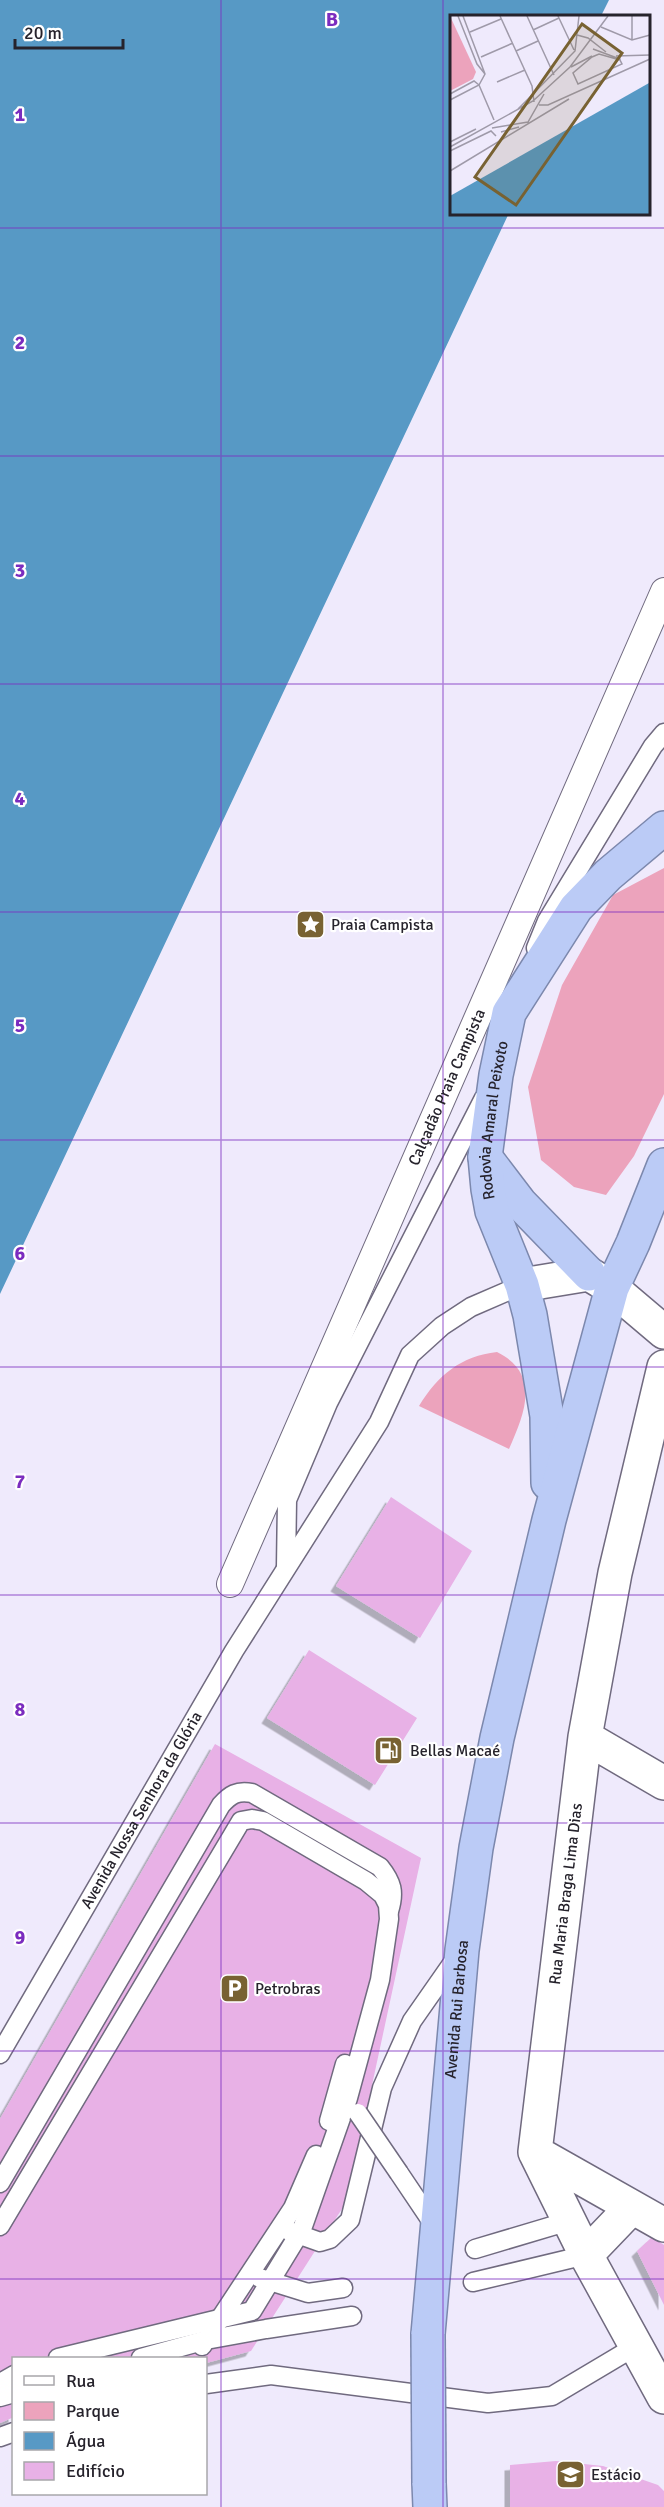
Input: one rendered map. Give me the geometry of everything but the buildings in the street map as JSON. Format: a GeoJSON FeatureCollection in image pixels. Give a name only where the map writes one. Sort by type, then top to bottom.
{"type":"FeatureCollection","features":[{"type":"Feature","properties":{"kind":"highway","name":"Rodovia Amaral Peixoto"},"geometry":{"type":"LineString","coordinates":[[549,1521],[547,1416],[535,1339],[522,1285],[492,1211],[485,1156],[496,1075],[509,1013],[576,908],[608,875],[664,828]]}},
{"type":"Feature","properties":{"kind":"highway"},"geometry":{"type":"LineString","coordinates":[[485,1156],[520,1203],[601,1281]]}},
{"type":"Feature","properties":{"kind":"highway"},"geometry":{"type":"LineString","coordinates":[[549,1521],[601,1281],[633,1244],[664,1165]]}},
{"type":"Feature","properties":{"kind":"highway","name":"Avenida Rui Barbosa"},"geometry":{"type":"LineString","coordinates":[[429,2495],[428,2334],[462,1950],[476,1848],[497,1738],[549,1521]]}},
{"type":"Feature","properties":{"kind":"street","name":"Calçadão Praia Campista"},"geometry":{"type":"LineString","coordinates":[[230,1584],[664,591]]}},
{"type":"Feature","properties":{"kind":"street"},"geometry":{"type":"LineString","coordinates":[[522,1285],[601,1281],[664,1332]]}},
{"type":"Feature","properties":{"kind":"street","name":"Rua Maria Braga Lima Dias"},"geometry":{"type":"LineString","coordinates":[[535,2152],[585,1737],[615,1573],[664,1367]]}},
{"type":"Feature","properties":{"kind":"street"},"geometry":{"type":"LineString","coordinates":[[585,1737],[664,1783]]}},
{"type":"Feature","properties":{"kind":"street"},"geometry":{"type":"LineString","coordinates":[[535,2152],[664,2225]]}},
{"type":"Feature","properties":{"kind":"street"},"geometry":{"type":"LineString","coordinates":[[535,2152],[585,2255],[664,2397]]}},
{"type":"Feature","properties":{"kind":"street"},"geometry":{"type":"LineString","coordinates":[[585,2255],[632,2207]]}},
{"type":"Feature","properties":{"kind":"lane"},"geometry":{"type":"LineString","coordinates":[[509,1013],[547,921],[653,746],[664,733]]}},
{"type":"Feature","properties":{"kind":"lane"},"geometry":{"type":"LineString","coordinates":[[286,1567],[287,1500],[328,1403],[496,1075]]}},
{"type":"Feature","properties":{"kind":"lane","name":"Avenida Nossa Senhora da Glória"},"geometry":{"type":"LineString","coordinates":[[0,2054],[234,1651],[379,1422],[410,1354],[442,1326],[471,1307],[522,1285]]}},
{"type":"Feature","properties":{"kind":"lane"},"geometry":{"type":"LineString","coordinates":[[106,2048],[102,1992],[207,1808],[214,1801],[243,1791],[252,1793],[380,1867],[391,1881],[393,1899],[328,2123],[309,2174],[280,2228],[206,2340],[195,2355],[186,2357]]}},
{"type":"Feature","properties":{"kind":"lane"},"geometry":{"type":"LineString","coordinates":[[0,2183],[221,1805],[231,1795]]}},
{"type":"Feature","properties":{"kind":"lane"},"geometry":{"type":"LineString","coordinates":[[0,2226],[241,1821],[252,1819],[263,1821],[366,1881],[383,1895],[388,1905],[389,1919],[380,1980],[353,2106],[302,2229],[252,2312],[62,2357]]}},
{"type":"Feature","properties":{"kind":"lane"},"geometry":{"type":"LineString","coordinates":[[280,2228],[320,2242],[330,2239],[350,2220],[382,2088],[412,2021],[462,1950]]}},
{"type":"Feature","properties":{"kind":"lane"},"geometry":{"type":"LineString","coordinates":[[353,2106],[436,2228]]}},
{"type":"Feature","properties":{"kind":"lane"},"geometry":{"type":"LineString","coordinates":[[475,2249],[569,2222]]}},
{"type":"Feature","properties":{"kind":"lane"},"geometry":{"type":"LineString","coordinates":[[473,2282],[585,2255]]}},
{"type":"Feature","properties":{"kind":"lane"},"geometry":{"type":"LineString","coordinates":[[250,2274],[271,2283],[308,2293],[343,2288]]}},
{"type":"Feature","properties":{"kind":"lane"},"geometry":{"type":"LineString","coordinates":[[145,2357],[206,2340],[266,2328],[352,2316]]}},
{"type":"Feature","properties":{"kind":"lane"},"geometry":{"type":"LineString","coordinates":[[207,2384],[271,2375],[488,2403],[552,2396],[636,2346]]}},
{"type":"Feature","properties":{"kind":"green space"},"geometry":{"type":"Polygon","coordinates":[[[664,868],[664,1094],[634,1156],[606,1195],[574,1187],[541,1160],[528,1087],[562,985],[613,895],[664,868]]]}},
{"type":"Feature","properties":{"kind":"green space"},"geometry":{"type":"Polygon","coordinates":[[[497,1352],[511,1361],[520,1371],[526,1395],[520,1422],[509,1449],[419,1406],[434,1385],[452,1369],[472,1358],[497,1352]]]}},
{"type":"Feature","properties":{"kind":"water"},"geometry":{"type":"Polygon","coordinates":[[[0,0],[609,0],[602,15],[450,15],[450,214],[509,214],[0,1294],[0,0]]]}},
{"type":"Feature","properties":{"kind":"place","name":"Praia Campista"},"geometry":{"type":"Point","coordinates":[310,925]}},
{"type":"Feature","properties":{"kind":"place","name":"Bellas Macaé"},"geometry":{"type":"Point","coordinates":[389,1751]}},
{"type":"Feature","properties":{"kind":"place","name":"Petrobras"},"geometry":{"type":"Point","coordinates":[234,1989]}},
{"type":"Feature","properties":{"kind":"place","name":"Estácio"},"geometry":{"type":"Point","coordinates":[570,2475]}}]}
